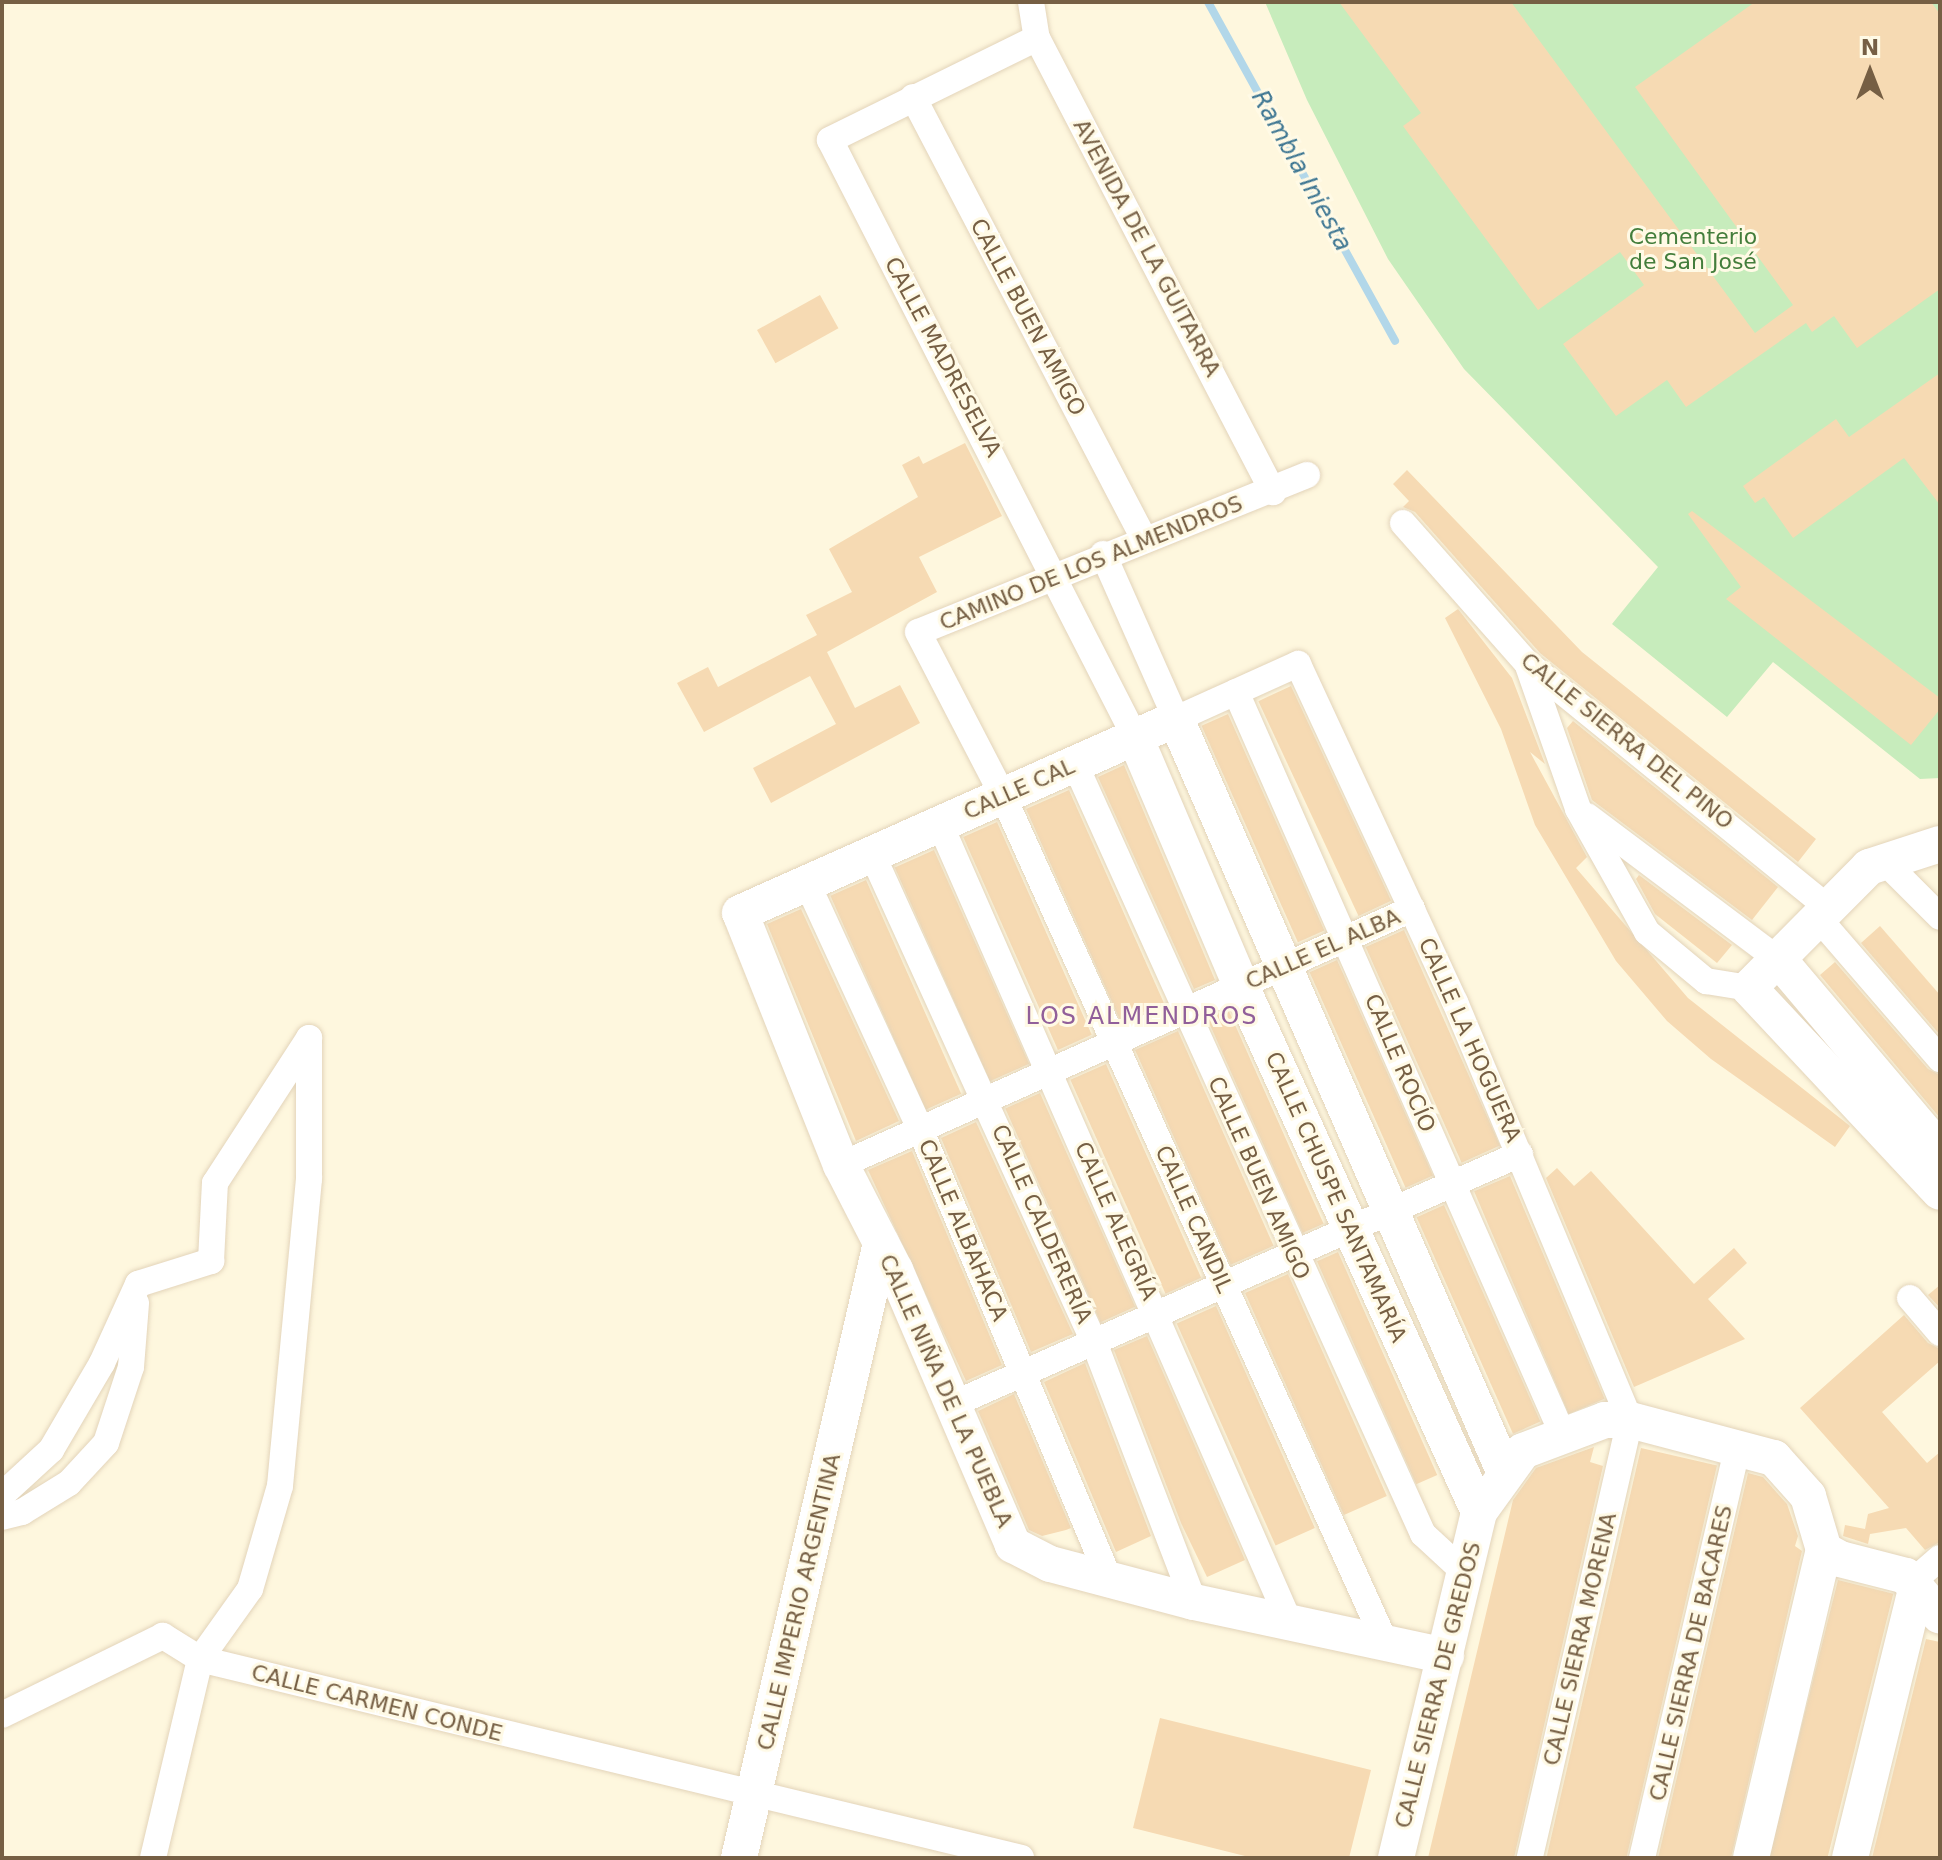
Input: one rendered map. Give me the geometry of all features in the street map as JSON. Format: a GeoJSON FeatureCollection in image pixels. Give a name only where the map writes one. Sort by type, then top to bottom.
{"type":"FeatureCollection","features":[{"type":"Feature","properties":{"kind":"street","name":"AVENIDA DE LA GUITARRA"},"geometry":{"type":"LineString","coordinates":[[1031,2],[1037,38],[1273,492]]}},
{"type":"Feature","properties":{"kind":"street"},"geometry":{"type":"LineString","coordinates":[[913,97],[1037,38]]}},
{"type":"Feature","properties":{"kind":"street","name":"CALLE MADRESELVA"},"geometry":{"type":"LineString","coordinates":[[913,97],[830,140],[1056,574]]}},
{"type":"Feature","properties":{"kind":"street","name":"CALLE BUEN AMIGO"},"geometry":{"type":"LineString","coordinates":[[913,97],[1143,537]]}},
{"type":"Feature","properties":{"kind":"street","name":"CAMINO DE LOS ALMENDROS"},"geometry":{"type":"LineString","coordinates":[[918,632],[1143,537],[1273,492],[1307,475]]}},
{"type":"Feature","properties":{"kind":"street","name":"CALLE SIERRA DEL PINO"},"geometry":{"type":"LineString","coordinates":[[1403,523],[1527,663],[1826,915],[1940,1059]]}},
{"type":"Feature","properties":{"kind":"street","name":"CALLE CHUSPE SANTAMARÍA"},"geometry":{"type":"LineString","coordinates":[[1103,554],[1286,966],[1504,1471]]}},
{"type":"Feature","properties":{"kind":"street","name":"CALLE CHUSPE SANTAMARÍA"},"geometry":{"type":"LineString","coordinates":[[1056,574],[1135,737],[1241,986],[1479,1512]]}},
{"type":"Feature","properties":{"kind":"street","name":"CALLE CANDIL"},"geometry":{"type":"LineString","coordinates":[[918,632],[1003,796],[1385,1642]]}},
{"type":"Feature","properties":{"kind":"street"},"geometry":{"type":"LineString","coordinates":[[1527,663],[1578,809],[1647,932],[1706,981],[1749,988],[1940,1192]]}},
{"type":"Feature","properties":{"kind":"street","name":"CALLE CAL"},"geometry":{"type":"LineString","coordinates":[[740,913],[1298,664]]}},
{"type":"Feature","properties":{"kind":"street","name":"CALLE LA HOGUERA"},"geometry":{"type":"LineString","coordinates":[[1298,664],[1412,909],[1520,1154],[1630,1420]]}},
{"type":"Feature","properties":{"kind":"street","name":"CALLE ROCÍO"},"geometry":{"type":"LineString","coordinates":[[1236,692],[1347,938],[1563,1435]]}},
{"type":"Feature","properties":{"kind":"street","name":"CALLE BUEN AMIGO"},"geometry":{"type":"LineString","coordinates":[[1075,764],[1293,1254],[1423,1534],[1462,1570],[1469,1565]]}},
{"type":"Feature","properties":{"kind":"street"},"geometry":{"type":"LineString","coordinates":[[1578,809],[1780,961],[1940,1150]]}},
{"type":"Feature","properties":{"kind":"street","name":"CALLE ALEGRÍA"},"geometry":{"type":"LineString","coordinates":[[940,824],[1158,1314],[1288,1619]]}},
{"type":"Feature","properties":{"kind":"street"},"geometry":{"type":"LineString","coordinates":[[1749,988],[1826,915],[1869,867],[1940,844]]}},
{"type":"Feature","properties":{"kind":"street","name":"CALLE CALDERERÍA"},"geometry":{"type":"LineString","coordinates":[[872,854],[987,1099],[1094,1342],[1194,1602]]}},
{"type":"Feature","properties":{"kind":"street"},"geometry":{"type":"LineString","coordinates":[[1884,861],[1940,917]]}},
{"type":"Feature","properties":{"kind":"street","name":"CALLE ALBAHACA"},"geometry":{"type":"LineString","coordinates":[[807,883],[920,1129],[1110,1580]]}},
{"type":"Feature","properties":{"kind":"street","name":"CALLE EL ALBA"},"geometry":{"type":"LineString","coordinates":[[841,1165],[1412,909]]}},
{"type":"Feature","properties":{"kind":"street","name":"CALLE NIÑA DE LA PUEBLA"},"geometry":{"type":"LineString","coordinates":[[740,913],[841,1165],[881,1243],[1013,1545],[1050,1564],[1194,1602],[1288,1619],[1446,1656]]}},
{"type":"Feature","properties":{"kind":"street"},"geometry":{"type":"LineString","coordinates":[[2,1495],[51,1450],[102,1363],[138,1284],[211,1261],[215,1183],[309,1038],[309,1179],[280,1486],[250,1589],[200,1659],[153,1858]]}},
{"type":"Feature","properties":{"kind":"street"},"geometry":{"type":"LineString","coordinates":[[951,1405],[1520,1154]]}},
{"type":"Feature","properties":{"kind":"street","name":"CALLE IMPERIO ARGENTINA"},"geometry":{"type":"LineString","coordinates":[[739,1858],[860,1347],[881,1243]]}},
{"type":"Feature","properties":{"kind":"street"},"geometry":{"type":"LineString","coordinates":[[2,1517],[22,1512],[69,1483],[106,1443],[131,1367],[138,1284]]}},
{"type":"Feature","properties":{"kind":"street"},"geometry":{"type":"LineString","coordinates":[[1910,1298],[1940,1333]]}},
{"type":"Feature","properties":{"kind":"street"},"geometry":{"type":"LineString","coordinates":[[860,1347],[919,1328]]}},
{"type":"Feature","properties":{"kind":"street"},"geometry":{"type":"LineString","coordinates":[[1479,1512],[1504,1471],[1523,1451],[1605,1420],[1630,1420],[1774,1458],[1808,1496],[1824,1550],[1751,1858]]}},
{"type":"Feature","properties":{"kind":"street","name":"CALLE SIERRA MORENA"},"geometry":{"type":"LineString","coordinates":[[1530,1858],[1630,1420]]}},
{"type":"Feature","properties":{"kind":"street","name":"CALLE SIERRA DE BACARES"},"geometry":{"type":"LineString","coordinates":[[1642,1858],[1738,1447]]}},
{"type":"Feature","properties":{"kind":"street","name":"CALLE SIERRA DE GREDOS"},"geometry":{"type":"LineString","coordinates":[[1396,1858],[1469,1565],[1479,1512]]}},
{"type":"Feature","properties":{"kind":"street"},"geometry":{"type":"LineString","coordinates":[[1824,1550],[1840,1559],[1906,1576],[1940,1616]]}},
{"type":"Feature","properties":{"kind":"street"},"geometry":{"type":"LineString","coordinates":[[1850,1858],[1913,1586],[1940,1558]]}},
{"type":"Feature","properties":{"kind":"street","name":"CALLE CARMEN CONDE"},"geometry":{"type":"LineString","coordinates":[[2,1715],[163,1636],[200,1659],[753,1796],[1021,1858]]}},
{"type":"Feature","properties":{"kind":"green space","name":"Cementerio de San José"},"geometry":{"type":"Polygon","coordinates":[[[1265,2],[1940,2],[1940,778],[1920,779],[1773,662],[1727,717],[1612,624],[1658,567],[1464,369],[1388,259],[1307,100],[1265,2]]]}},
{"type":"Feature","properties":{"kind":"building"},"geometry":{"type":"Polygon","coordinates":[[[1339,2],[1511,2],[1755,333],[1793,305],[1635,87],[1755,2],[1931,2],[1940,14],[1940,289],[1857,348],[1834,316],[1812,332],[1806,323],[1686,407],[1667,380],[1616,416],[1563,344],[1644,285],[1620,252],[1538,310],[1403,126],[1421,113],[1339,2]]]}},
{"type":"Feature","properties":{"kind":"building"},"geometry":{"type":"Polygon","coordinates":[[[820,295],[838,328],[775,363],[757,330],[820,295]]]}},
{"type":"Feature","properties":{"kind":"building"},"geometry":{"type":"Polygon","coordinates":[[[1940,373],[1940,505],[1904,458],[1793,538],[1764,497],[1755,503],[1743,486],[1836,419],[1849,437],[1940,373]]]}},
{"type":"Feature","properties":{"kind":"building"},"geometry":{"type":"Polygon","coordinates":[[[965,443],[1002,516],[919,557],[937,592],[827,652],[855,708],[900,685],[920,723],[771,803],[753,768],[836,724],[810,676],[704,732],[677,683],[708,667],[718,687],[817,635],[806,615],[852,592],[829,549],[918,497],[902,465],[919,456],[923,464],[965,443]]]}},
{"type":"Feature","properties":{"kind":"building"},"geometry":{"type":"Polygon","coordinates":[[[1407,470],[1582,652],[1816,839],[1798,862],[1540,653],[1415,512],[1403,507],[1409,501],[1393,484],[1407,470]]]}},
{"type":"Feature","properties":{"kind":"building"},"geometry":{"type":"Polygon","coordinates":[[[1692,511],[1940,698],[1940,709],[1911,745],[1726,599],[1741,587],[1688,514],[1692,511]]]}},
{"type":"Feature","properties":{"kind":"building"},"geometry":{"type":"Polygon","coordinates":[[[1458,609],[1512,678],[1545,764],[1530,752],[1587,857],[1576,868],[1688,998],[1850,1126],[1835,1147],[1711,1059],[1667,1021],[1616,961],[1535,825],[1501,729],[1445,618],[1458,609]]]}},
{"type":"Feature","properties":{"kind":"building"},"geometry":{"type":"Polygon","coordinates":[[[1291,686],[1391,901],[1359,916],[1258,701],[1291,686]]]}},
{"type":"Feature","properties":{"kind":"building"},"geometry":{"type":"Polygon","coordinates":[[[1228,714],[1324,931],[1298,942],[1202,726],[1228,714]]]}},
{"type":"Feature","properties":{"kind":"building"},"geometry":{"type":"Polygon","coordinates":[[[1573,721],[1778,887],[1752,920],[1592,800],[1567,728],[1573,721]]]}},
{"type":"Feature","properties":{"kind":"building"},"geometry":{"type":"Polygon","coordinates":[[[1124,765],[1215,980],[1194,989],[1098,777],[1124,765]]]}},
{"type":"Feature","properties":{"kind":"building"},"geometry":{"type":"Polygon","coordinates":[[[1069,790],[1164,1003],[1121,1022],[1026,809],[1069,790]]]}},
{"type":"Feature","properties":{"kind":"building"},"geometry":{"type":"Polygon","coordinates":[[[997,822],[1092,1035],[1058,1050],[963,837],[997,822]]]}},
{"type":"Feature","properties":{"kind":"building"},"geometry":{"type":"Polygon","coordinates":[[[934,850],[1029,1064],[990,1081],[895,867],[934,850]]]}},
{"type":"Feature","properties":{"kind":"building"},"geometry":{"type":"Polygon","coordinates":[[[1639,875],[1732,945],[1717,963],[1655,914],[1636,879],[1639,875]]]}},
{"type":"Feature","properties":{"kind":"building"},"geometry":{"type":"Polygon","coordinates":[[[866,880],[961,1094],[926,1110],[830,896],[866,880]]]}},
{"type":"Feature","properties":{"kind":"building"},"geometry":{"type":"Polygon","coordinates":[[[801,909],[899,1121],[856,1141],[767,924],[801,909]]]}},
{"type":"Feature","properties":{"kind":"building"},"geometry":{"type":"Polygon","coordinates":[[[1880,926],[1940,995],[1940,1035],[1861,943],[1880,926]]]}},
{"type":"Feature","properties":{"kind":"building"},"geometry":{"type":"Polygon","coordinates":[[[1404,930],[1500,1146],[1462,1163],[1366,947],[1404,930]]]}},
{"type":"Feature","properties":{"kind":"building"},"geometry":{"type":"Polygon","coordinates":[[[1337,960],[1433,1176],[1406,1188],[1310,972],[1337,960]]]}},
{"type":"Feature","properties":{"kind":"building"},"geometry":{"type":"Polygon","coordinates":[[[1835,962],[1928,1069],[1940,1075],[1940,1118],[1820,975],[1835,962]]]}},
{"type":"Feature","properties":{"kind":"building"},"geometry":{"type":"Polygon","coordinates":[[[1228,1009],[1324,1224],[1303,1233],[1207,1018],[1228,1009]]]}},
{"type":"Feature","properties":{"kind":"building"},"geometry":{"type":"Polygon","coordinates":[[[1178,1031],[1274,1246],[1231,1265],[1135,1050],[1178,1031]]]}},
{"type":"Feature","properties":{"kind":"building"},"geometry":{"type":"Polygon","coordinates":[[[1106,1064],[1201,1278],[1166,1294],[1070,1080],[1106,1064]]]}},
{"type":"Feature","properties":{"kind":"building"},"geometry":{"type":"Polygon","coordinates":[[[1040,1093],[1135,1307],[1100,1322],[1005,1108],[1040,1093]]]}},
{"type":"Feature","properties":{"kind":"building"},"geometry":{"type":"Polygon","coordinates":[[[976,1122],[1073,1334],[1031,1352],[941,1138],[976,1122]]]}},
{"type":"Feature","properties":{"kind":"building"},"geometry":{"type":"Polygon","coordinates":[[[912,1151],[1002,1365],[966,1381],[868,1170],[912,1151]]]}},
{"type":"Feature","properties":{"kind":"building"},"geometry":{"type":"Polygon","coordinates":[[[1557,1168],[1574,1186],[1591,1171],[1694,1284],[1734,1248],[1747,1263],[1708,1299],[1745,1339],[1634,1387],[1546,1178],[1557,1168]]]}},
{"type":"Feature","properties":{"kind":"building"},"geometry":{"type":"Polygon","coordinates":[[[1510,1176],[1605,1399],[1569,1414],[1474,1191],[1510,1176]]]}},
{"type":"Feature","properties":{"kind":"building"},"geometry":{"type":"Polygon","coordinates":[[[1444,1205],[1540,1422],[1513,1434],[1417,1217],[1444,1205]]]}},
{"type":"Feature","properties":{"kind":"building"},"geometry":{"type":"Polygon","coordinates":[[[1338,1252],[1437,1475],[1416,1484],[1317,1261],[1338,1252]]]}},
{"type":"Feature","properties":{"kind":"building"},"geometry":{"type":"Polygon","coordinates":[[[1288,1274],[1387,1496],[1344,1515],[1245,1293],[1288,1274]]]}},
{"type":"Feature","properties":{"kind":"building"},"geometry":{"type":"Polygon","coordinates":[[[1940,1285],[1940,1308],[1928,1295],[1940,1285]]]}},
{"type":"Feature","properties":{"kind":"building"},"geometry":{"type":"Polygon","coordinates":[[[1216,1306],[1315,1528],[1276,1545],[1177,1323],[1216,1306]]]}},
{"type":"Feature","properties":{"kind":"building"},"geometry":{"type":"Polygon","coordinates":[[[1904,1315],[1928,1343],[1940,1349],[1940,1361],[1882,1412],[1927,1463],[1940,1452],[1940,1542],[1925,1550],[1906,1528],[1870,1534],[1868,1544],[1843,1536],[1845,1525],[1865,1529],[1868,1514],[1889,1508],[1800,1408],[1904,1315]]]}},
{"type":"Feature","properties":{"kind":"building"},"geometry":{"type":"Polygon","coordinates":[[[1147,1336],[1245,1560],[1207,1577],[1181,1523],[1114,1350],[1147,1336]]]}},
{"type":"Feature","properties":{"kind":"building"},"geometry":{"type":"Polygon","coordinates":[[[1085,1363],[1151,1536],[1116,1552],[1044,1382],[1085,1363]]]}},
{"type":"Feature","properties":{"kind":"building"},"geometry":{"type":"Polygon","coordinates":[[[1014,1394],[1071,1528],[1042,1536],[1029,1530],[978,1411],[1014,1394]]]}},
{"type":"Feature","properties":{"kind":"building"},"geometry":{"type":"Polygon","coordinates":[[[1594,1447],[1590,1462],[1603,1466],[1514,1858],[1428,1858],[1513,1500],[1536,1468],[1594,1447]]]}},
{"type":"Feature","properties":{"kind":"building"},"geometry":{"type":"Polygon","coordinates":[[[1641,1448],[1717,1466],[1626,1858],[1546,1858],[1641,1448]]]}},
{"type":"Feature","properties":{"kind":"building"},"geometry":{"type":"Polygon","coordinates":[[[1748,1473],[1763,1477],[1787,1504],[1798,1536],[1795,1546],[1802,1551],[1731,1858],[1658,1858],[1748,1473]]]}},
{"type":"Feature","properties":{"kind":"building"},"geometry":{"type":"Polygon","coordinates":[[[1838,1580],[1893,1594],[1827,1858],[1769,1857],[1838,1580]]]}},
{"type":"Feature","properties":{"kind":"building"},"geometry":{"type":"Polygon","coordinates":[[[1926,1639],[1940,1642],[1940,1858],[1872,1858],[1926,1639]]]}},
{"type":"Feature","properties":{"kind":"building"},"geometry":{"type":"Polygon","coordinates":[[[1160,1718],[1371,1770],[1349,1858],[1253,1858],[1133,1828],[1160,1718]]]}},
{"type":"Feature","properties":{"kind":"waterway","name":"Rambla Iniesta"},"geometry":{"type":"LineString","coordinates":[[1208,2],[1395,341]]}},
{"type":"Feature","properties":{"kind":"district","name":"LOS ALMENDROS"},"geometry":{"type":"Point","coordinates":[1142,1017]}}]}
